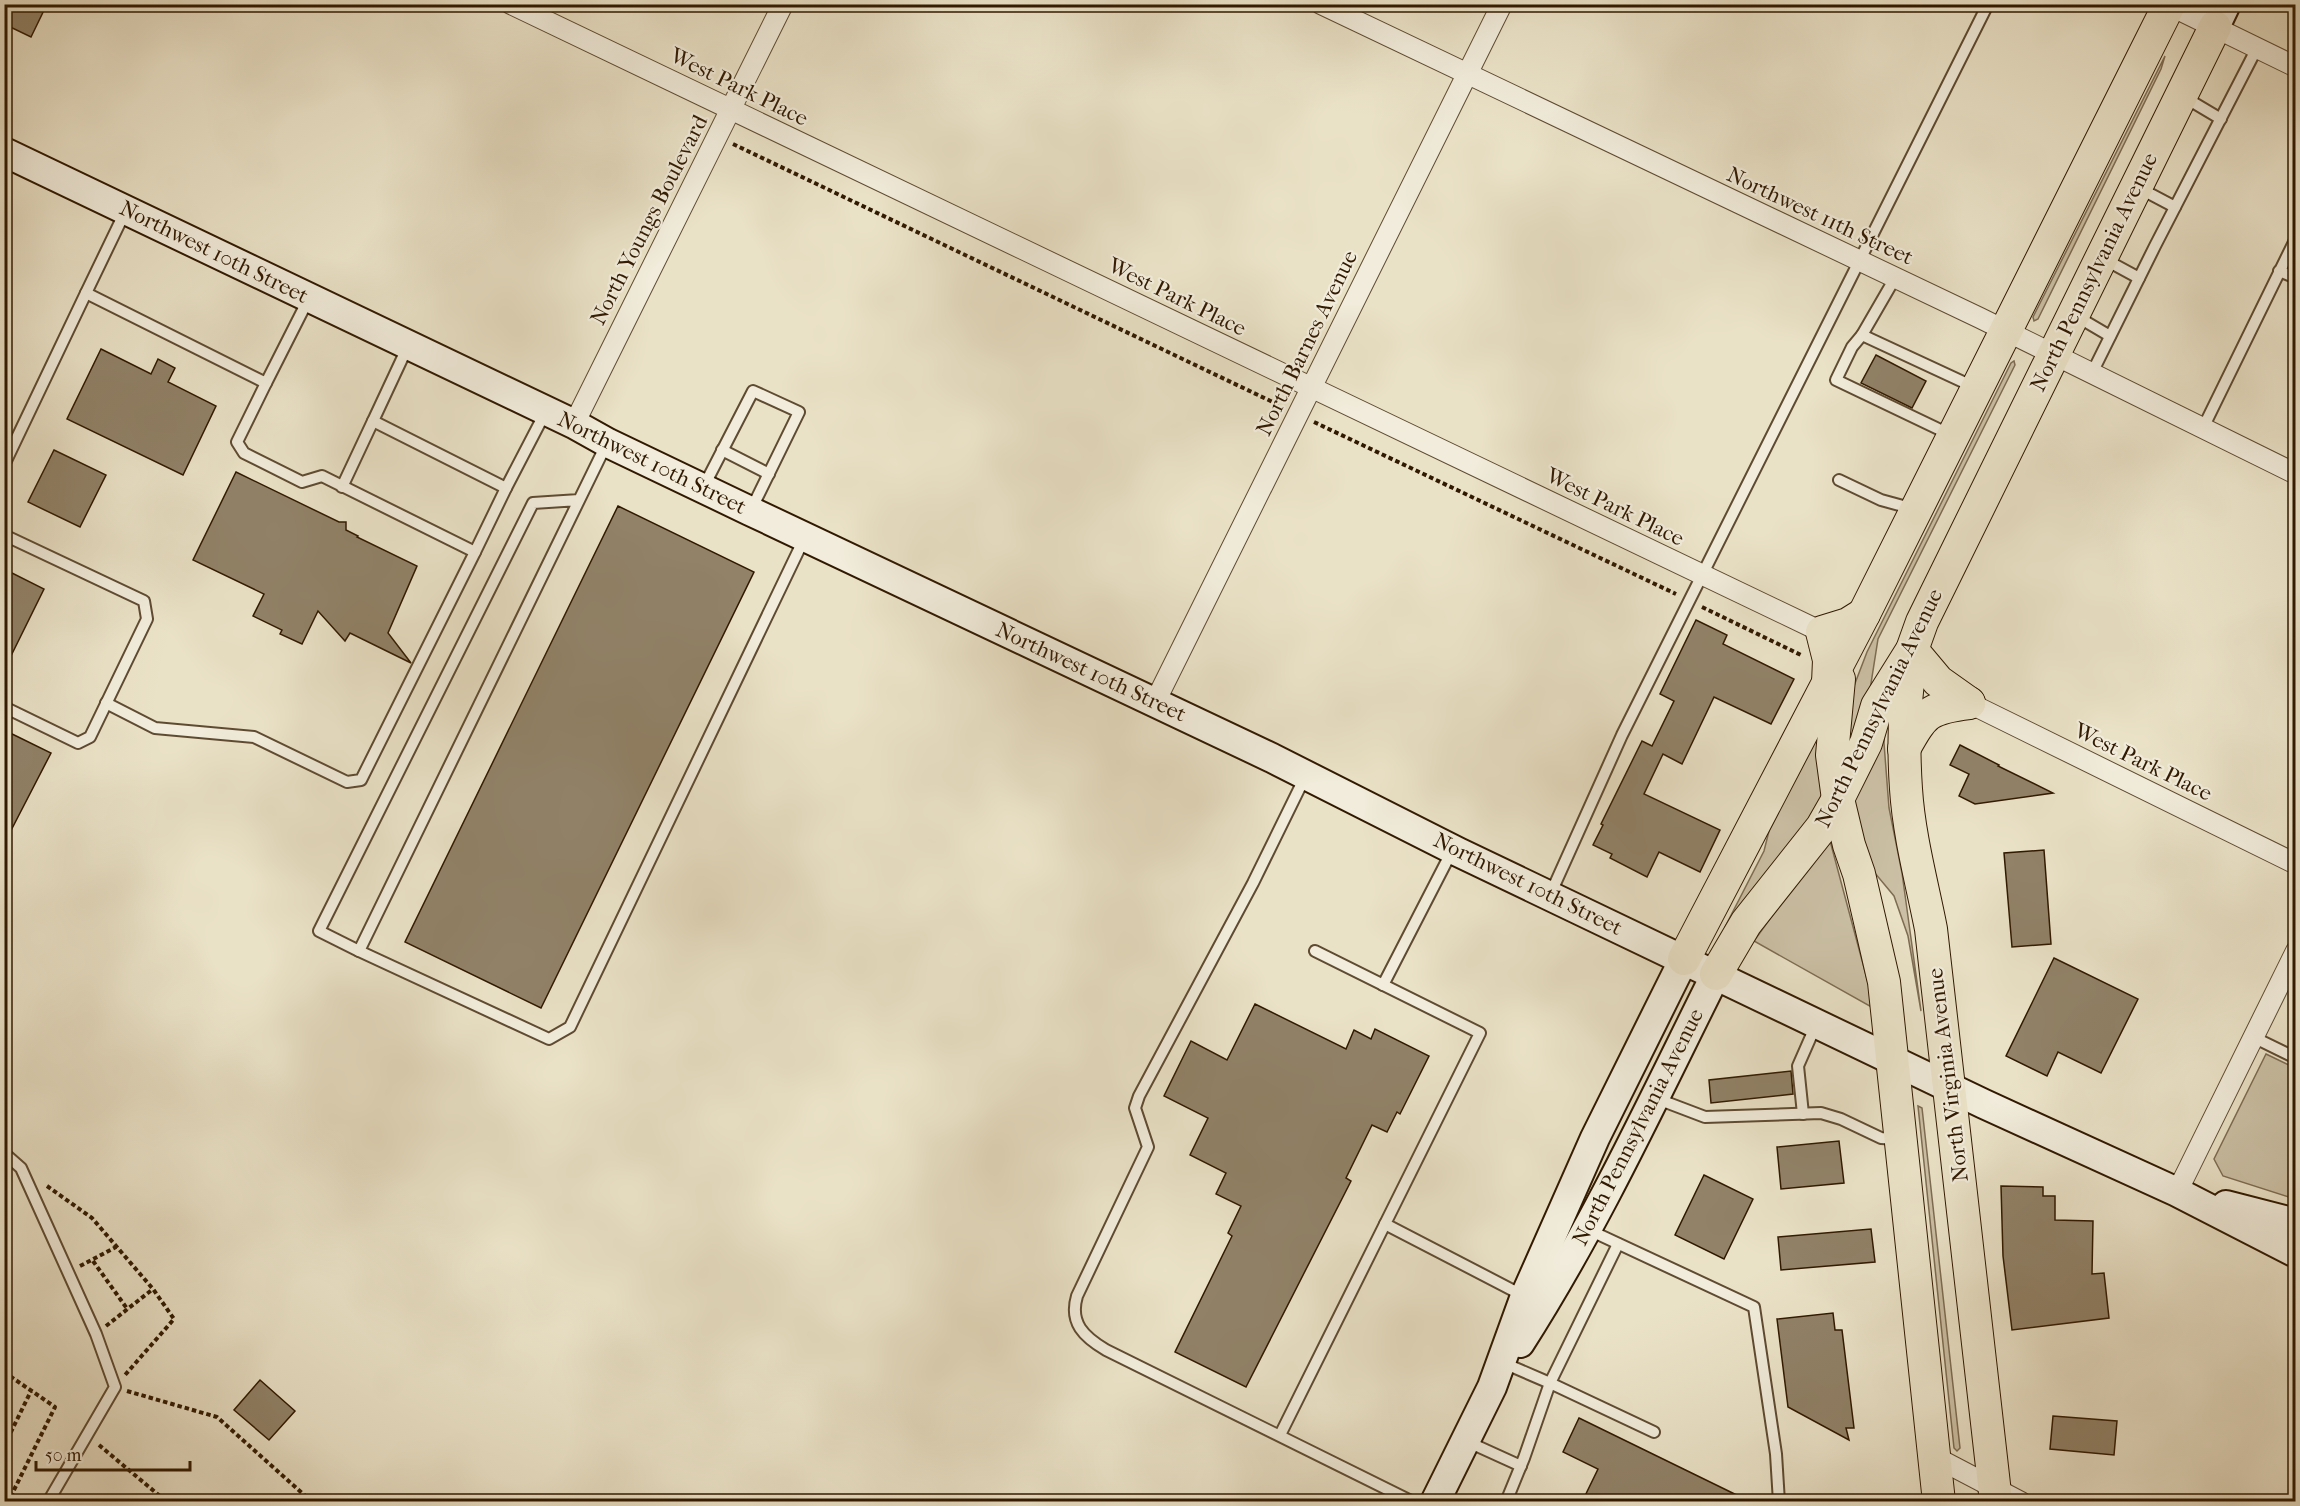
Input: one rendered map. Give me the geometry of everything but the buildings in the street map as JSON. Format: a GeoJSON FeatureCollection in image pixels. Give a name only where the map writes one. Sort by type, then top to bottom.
{"type":"FeatureCollection","features":[{"type":"Feature","properties":{"kind":"main road","name":"North Pennsylvania Avenue"},"geometry":{"type":"LineString","coordinates":[[1499,1376],[1525,1296],[1595,1138],[1684,959],[1835,670],[2168,5]]}},
{"type":"Feature","properties":{"kind":"main road","name":"North Pennsylvania Avenue"},"geometry":{"type":"LineString","coordinates":[[1436,1502],[1499,1376],[1543,1306],[1586,1229],[1655,1098],[1716,974],[1746,923],[1822,827],[1838,799],[1866,743],[1877,706],[1912,650],[1922,622],[2220,16]]}},
{"type":"Feature","properties":{"kind":"main road","name":"Northwest 10th Street"},"geometry":{"type":"LineString","coordinates":[[4,152],[546,410],[750,512],[1306,774],[1453,849],[1984,1104],[2177,1192],[2295,1254]]}},
{"type":"Feature","properties":{"kind":"main road"},"geometry":{"type":"LineString","coordinates":[[1863,614],[1848,624],[1822,632],[1829,660],[1835,670],[1832,755],[1838,799],[1884,982],[1939,1502]]}},
{"type":"Feature","properties":{"kind":"main road"},"geometry":{"type":"LineString","coordinates":[[1912,650],[1938,681],[1969,703]]}},
{"type":"Feature","properties":{"kind":"main road","name":"North Virginia Avenue"},"geometry":{"type":"LineString","coordinates":[[1912,650],[1905,698],[1906,790],[1931,929],[2004,1497]]}},
{"type":"Feature","properties":{"kind":"main road"},"geometry":{"type":"LineString","coordinates":[[1904,749],[1925,716],[1946,706],[1969,703]]}},
{"type":"Feature","properties":{"kind":"main road","name":"Northwest 10th Street"},"geometry":{"type":"LineString","coordinates":[[2177,1192],[2295,1223]]}},
{"type":"Feature","properties":{"kind":"street","name":"West Park Place"},"geometry":{"type":"LineString","coordinates":[[511,4],[1822,632]]}},
{"type":"Feature","properties":{"kind":"street","name":"North Youngs Boulevard"},"geometry":{"type":"LineString","coordinates":[[574,424],[783,4]]}},
{"type":"Feature","properties":{"kind":"street","name":"Northwest 11th Street"},"geometry":{"type":"LineString","coordinates":[[1321,4],[2054,354],[2295,474]]}},
{"type":"Feature","properties":{"kind":"street","name":"North Barnes Avenue"},"geometry":{"type":"LineString","coordinates":[[1155,702],[1502,4]]}},
{"type":"Feature","properties":{"kind":"street"},"geometry":{"type":"LineString","coordinates":[[2168,5],[2220,16],[2257,48],[2295,67]]}},
{"type":"Feature","properties":{"kind":"street","name":"West Park Place"},"geometry":{"type":"LineString","coordinates":[[1969,703],[2295,864]]}},
{"type":"Feature","properties":{"kind":"street"},"geometry":{"type":"LineString","coordinates":[[2177,1192],[2295,951]]}},
{"type":"Feature","properties":{"kind":"street"},"geometry":{"type":"LineString","coordinates":[[1935,1457],[2004,1497]]}},
{"type":"Feature","properties":{"kind":"lane"},"geometry":{"type":"LineString","coordinates":[[1550,895],[1622,735],[1988,4]]}},
{"type":"Feature","properties":{"kind":"lane"},"geometry":{"type":"LineString","coordinates":[[2092,373],[2257,48]]}},
{"type":"Feature","properties":{"kind":"lane"},"geometry":{"type":"LineString","coordinates":[[2181,95],[2221,119]]}},
{"type":"Feature","properties":{"kind":"lane"},"geometry":{"type":"LineString","coordinates":[[2136,186],[2175,207]]}},
{"type":"Feature","properties":{"kind":"lane"},"geometry":{"type":"LineString","coordinates":[[4,465],[126,210]]}},
{"type":"Feature","properties":{"kind":"lane"},"geometry":{"type":"LineString","coordinates":[[2203,428],[2295,238]]}},
{"type":"Feature","properties":{"kind":"lane"},"geometry":{"type":"LineString","coordinates":[[2101,257],[2139,278]]}},
{"type":"Feature","properties":{"kind":"lane"},"geometry":{"type":"LineString","coordinates":[[2279,271],[2295,279]]}},
{"type":"Feature","properties":{"kind":"lane"},"geometry":{"type":"LineString","coordinates":[[1895,278],[1862,335],[1852,347],[1836,380],[1952,435]]}},
{"type":"Feature","properties":{"kind":"lane"},"geometry":{"type":"LineString","coordinates":[[86,293],[266,383]]}},
{"type":"Feature","properties":{"kind":"lane"},"geometry":{"type":"LineString","coordinates":[[309,297],[237,442],[244,453],[302,482],[322,476],[475,552]]}},
{"type":"Feature","properties":{"kind":"lane"},"geometry":{"type":"LineString","coordinates":[[2073,314],[2110,336]]}},
{"type":"Feature","properties":{"kind":"lane"},"geometry":{"type":"LineString","coordinates":[[1862,335],[1976,387]]}},
{"type":"Feature","properties":{"kind":"lane"},"geometry":{"type":"LineString","coordinates":[[342,487],[409,345]]}},
{"type":"Feature","properties":{"kind":"lane"},"geometry":{"type":"LineString","coordinates":[[702,488],[753,391],[799,412],[750,512]]}},
{"type":"Feature","properties":{"kind":"lane"},"geometry":{"type":"LineString","coordinates":[[106,703],[155,728],[254,737],[347,782],[361,780],[546,410]]}},
{"type":"Feature","properties":{"kind":"lane"},"geometry":{"type":"LineString","coordinates":[[374,420],[506,488]]}},
{"type":"Feature","properties":{"kind":"lane"},"geometry":{"type":"LineString","coordinates":[[359,951],[608,443]]}},
{"type":"Feature","properties":{"kind":"lane"},"geometry":{"type":"LineString","coordinates":[[722,450],[769,474]]}},
{"type":"Feature","properties":{"kind":"lane"},"geometry":{"type":"LineString","coordinates":[[1839,480],[1881,500],[1916,509]]}},
{"type":"Feature","properties":{"kind":"lane"},"geometry":{"type":"LineString","coordinates":[[579,500],[533,503],[319,931],[549,1039],[570,1027],[805,537]]}},
{"type":"Feature","properties":{"kind":"lane"},"geometry":{"type":"LineString","coordinates":[[4,535],[144,601],[147,619],[90,736],[78,743],[4,707]]}},
{"type":"Feature","properties":{"kind":"lane"},"geometry":{"type":"LineString","coordinates":[[1306,774],[1253,883],[1139,1096],[1135,1108],[1148,1147],[1077,1296],[1075,1322],[1090,1341],[1413,1502]]}},
{"type":"Feature","properties":{"kind":"lane"},"geometry":{"type":"LineString","coordinates":[[1383,985],[1453,849]]}},
{"type":"Feature","properties":{"kind":"lane"},"geometry":{"type":"LineString","coordinates":[[1280,1436],[1480,1033],[1315,951]]}},
{"type":"Feature","properties":{"kind":"lane"},"geometry":{"type":"LineString","coordinates":[[1803,1114],[1798,1066],[1817,1022]]}},
{"type":"Feature","properties":{"kind":"lane"},"geometry":{"type":"LineString","coordinates":[[2253,1037],[2295,1058]]}},
{"type":"Feature","properties":{"kind":"lane"},"geometry":{"type":"LineString","coordinates":[[1655,1098],[1705,1117],[1821,1113],[1841,1119],[1881,1138],[1901,1139]]}},
{"type":"Feature","properties":{"kind":"lane"},"geometry":{"type":"LineString","coordinates":[[4,1153],[21,1168],[96,1334],[115,1387],[48,1502]]}},
{"type":"Feature","properties":{"kind":"lane"},"geometry":{"type":"LineString","coordinates":[[1385,1224],[1525,1296]]}},
{"type":"Feature","properties":{"kind":"lane"},"geometry":{"type":"LineString","coordinates":[[1586,1229],[1754,1307],[1776,1454],[1779,1502]]}},
{"type":"Feature","properties":{"kind":"lane"},"geometry":{"type":"LineString","coordinates":[[1506,1502],[1550,1383],[1618,1244]]}},
{"type":"Feature","properties":{"kind":"lane"},"geometry":{"type":"LineString","coordinates":[[1499,1376],[1550,1383],[1654,1432]]}},
{"type":"Feature","properties":{"kind":"lane"},"geometry":{"type":"LineString","coordinates":[[1465,1441],[1521,1466]]}},
{"type":"Feature","properties":{"kind":"path"},"geometry":{"type":"LineString","coordinates":[[21,1168],[92,1218],[153,1289],[174,1319],[115,1387],[217,1417],[312,1502]]}},
{"type":"Feature","properties":{"kind":"path"},"geometry":{"type":"LineString","coordinates":[[68,1271],[93,1261],[116,1247]]}},
{"type":"Feature","properties":{"kind":"path"},"geometry":{"type":"LineString","coordinates":[[93,1261],[128,1310]]}},
{"type":"Feature","properties":{"kind":"path"},"geometry":{"type":"LineString","coordinates":[[96,1334],[153,1289]]}},
{"type":"Feature","properties":{"kind":"path"},"geometry":{"type":"LineString","coordinates":[[4,1372],[55,1407],[8,1502]]}},
{"type":"Feature","properties":{"kind":"path"},"geometry":{"type":"LineString","coordinates":[[4,1446],[31,1391]]}},
{"type":"Feature","properties":{"kind":"path"},"geometry":{"type":"LineString","coordinates":[[87,1435],[167,1502]]}},
{"type":"Feature","properties":{"kind":"shaded area"},"geometry":{"type":"Polygon","coordinates":[[[2165,56],[2161,69],[2038,319],[2034,321],[2033,317],[2165,56]]]}},
{"type":"Feature","properties":{"kind":"shaded area"},"geometry":{"type":"Polygon","coordinates":[[[2014,361],[2015,365],[1878,639],[1869,696],[1846,756],[1854,686],[1867,652],[2014,361]]]}},
{"type":"Feature","properties":{"kind":"shaded area"},"geometry":{"type":"Polygon","coordinates":[[[1886,715],[1884,743],[1889,808],[1902,873],[1921,1011],[1908,936],[1894,896],[1874,872],[1852,803],[1886,715]]]}},
{"type":"Feature","properties":{"kind":"shaded area"},"geometry":{"type":"Polygon","coordinates":[[[1818,728],[1826,798],[1728,929],[1725,927],[1764,851],[1773,815],[1818,728]]]}},
{"type":"Feature","properties":{"kind":"shaded area"},"geometry":{"type":"Polygon","coordinates":[[[1829,837],[1875,1009],[1754,941],[1829,837]]]}},
{"type":"Feature","properties":{"kind":"shaded area"},"geometry":{"type":"Polygon","coordinates":[[[2266,1054],[2295,1068],[2295,1199],[2223,1176],[2214,1159],[2266,1054]]]}},
{"type":"Feature","properties":{"kind":"shaded area"},"geometry":{"type":"Polygon","coordinates":[[[1918,1106],[1922,1108],[1960,1448],[1957,1451],[1954,1448],[1918,1106]]]}}]}
